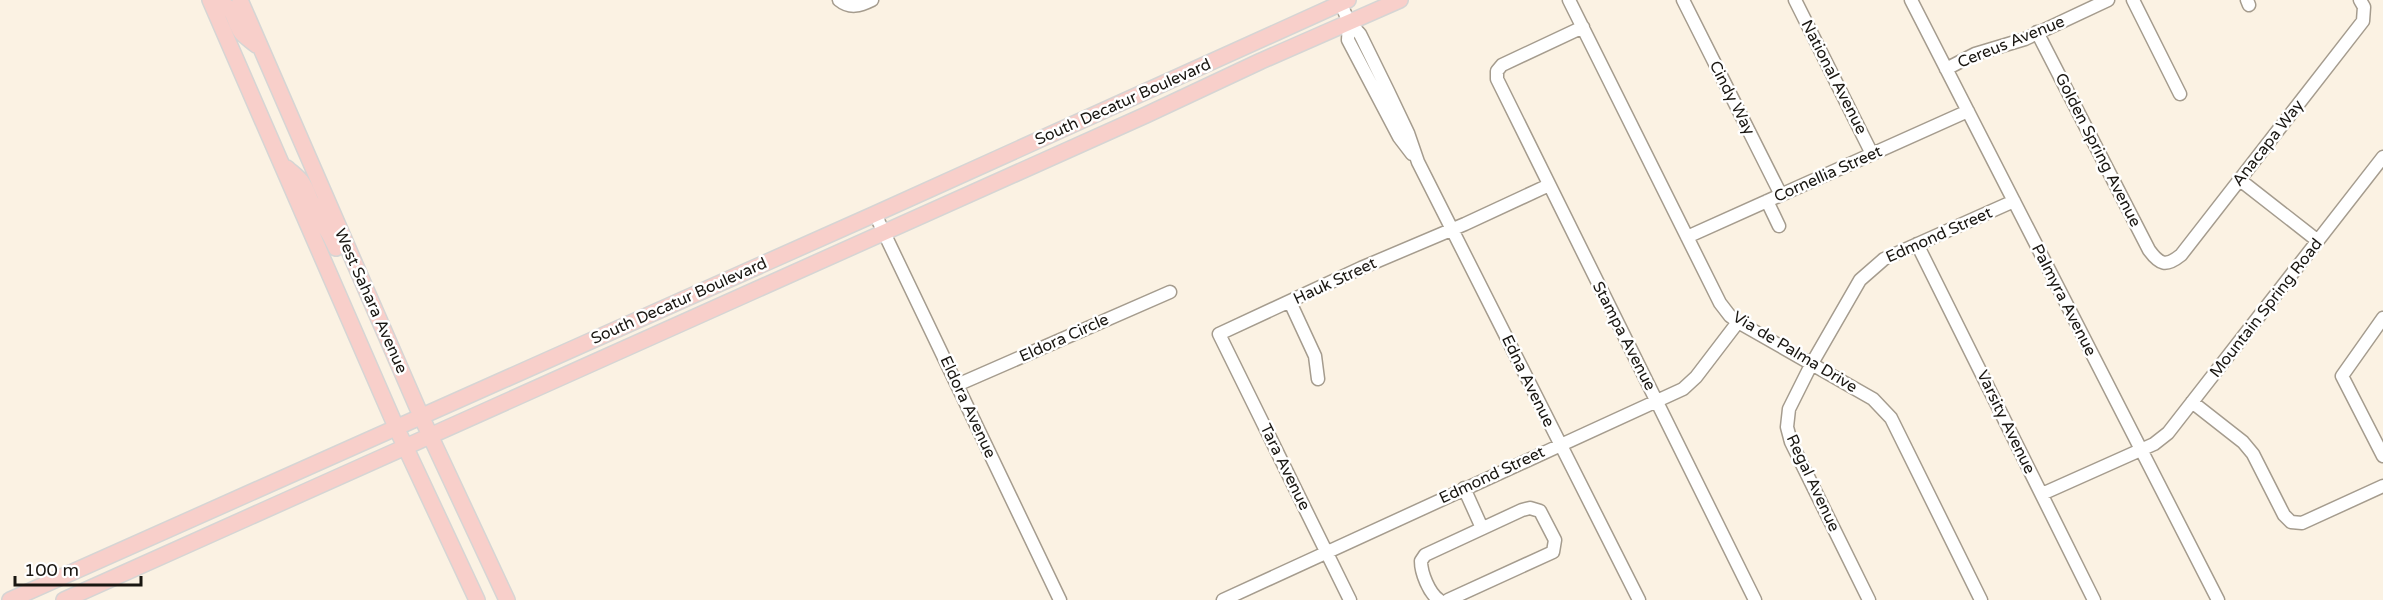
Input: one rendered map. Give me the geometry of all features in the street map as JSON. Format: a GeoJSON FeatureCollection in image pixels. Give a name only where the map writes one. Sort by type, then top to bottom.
{"type":"FeatureCollection","features":[{"type":"Feature","properties":{"kind":"main road","name":"West Sahara Avenue"},"geometry":{"type":"LineString","coordinates":[[240,0],[430,437],[507,600]]}},
{"type":"Feature","properties":{"kind":"main road","name":"South Decatur Boulevard"},"geometry":{"type":"LineString","coordinates":[[10,600],[1194,69],[1344,8],[1400,0]]}},
{"type":"Feature","properties":{"kind":"main road","name":"West Sahara Avenue"},"geometry":{"type":"LineString","coordinates":[[211,2],[396,427],[477,600]]}},
{"type":"Feature","properties":{"kind":"main road"},"geometry":{"type":"LineString","coordinates":[[211,2],[226,6],[235,17],[242,32],[261,49]]}},
{"type":"Feature","properties":{"kind":"main road","name":"South Decatur Boulevard"},"geometry":{"type":"LineString","coordinates":[[64,600],[1143,116],[1344,8]]}},
{"type":"Feature","properties":{"kind":"main road"},"geometry":{"type":"LineString","coordinates":[[1143,116],[1142,109],[1146,104],[1184,83],[1194,69]]}},
{"type":"Feature","properties":{"kind":"main road"},"geometry":{"type":"LineString","coordinates":[[1043,161],[1052,147],[1109,120],[1118,112],[1121,102]]}},
{"type":"Feature","properties":{"kind":"main road"},"geometry":{"type":"LineString","coordinates":[[282,164],[302,182],[313,206],[320,211],[332,213]]}},
{"type":"Feature","properties":{"kind":"main road"},"geometry":{"type":"LineString","coordinates":[[304,215],[318,220],[328,229],[342,260],[363,284]]}},
{"type":"Feature","properties":{"kind":"main road"},"geometry":{"type":"LineString","coordinates":[[761,264],[772,282]]}},
{"type":"Feature","properties":{"kind":"main road"},"geometry":{"type":"LineString","coordinates":[[654,335],[652,329],[654,325],[681,311],[708,288]]}},
{"type":"Feature","properties":{"kind":"main road"},"geometry":{"type":"LineString","coordinates":[[586,366],[641,330],[643,317]]}},
{"type":"Feature","properties":{"kind":"main road"},"geometry":{"type":"LineString","coordinates":[[139,566],[139,559],[142,555],[166,542],[172,528]]}},
{"type":"Feature","properties":{"kind":"main road"},"geometry":{"type":"LineString","coordinates":[[93,587],[102,573],[125,561],[124,549]]}},
{"type":"Feature","properties":{"kind":"street"},"geometry":{"type":"LineString","coordinates":[[842,3],[854,6],[872,0]]}},
{"type":"Feature","properties":{"kind":"street","name":"Via de Palma Drive"},"geometry":{"type":"LineString","coordinates":[[1569,0],[1720,303],[1738,322],[1873,399],[1891,418],[1981,600]]}},
{"type":"Feature","properties":{"kind":"street","name":"Cindy Way"},"geometry":{"type":"LineString","coordinates":[[1683,0],[1781,195]]}},
{"type":"Feature","properties":{"kind":"street","name":"National Avenue"},"geometry":{"type":"LineString","coordinates":[[1795,0],[1872,154]]}},
{"type":"Feature","properties":{"kind":"street","name":"Palmyra Avenue"},"geometry":{"type":"LineString","coordinates":[[1911,0],[2218,600]]}},
{"type":"Feature","properties":{"kind":"street","name":"Cereus Avenue"},"geometry":{"type":"LineString","coordinates":[[1946,69],[1976,54],[2025,39],[2108,0]]}},
{"type":"Feature","properties":{"kind":"street"},"geometry":{"type":"LineString","coordinates":[[2133,0],[2180,93]]}},
{"type":"Feature","properties":{"kind":"street","name":"Anacapa Way"},"geometry":{"type":"LineString","coordinates":[[2164,263],[2172,262],[2181,255],[2363,21],[2365,14],[2360,0]]}},
{"type":"Feature","properties":{"kind":"street","name":"Edna Avenue"},"geometry":{"type":"LineString","coordinates":[[1344,8],[1348,40],[1399,137],[1418,162],[1639,600]]}},
{"type":"Feature","properties":{"kind":"street","name":"Stampa Avenue"},"geometry":{"type":"LineString","coordinates":[[1583,27],[1502,64],[1497,71],[1497,79],[1755,600]]}},
{"type":"Feature","properties":{"kind":"street","name":"Golden Spring Avenue"},"geometry":{"type":"LineString","coordinates":[[2037,32],[2149,250],[2156,259],[2164,263]]}},
{"type":"Feature","properties":{"kind":"street","name":"Cornellia Street"},"geometry":{"type":"LineString","coordinates":[[1688,237],[1968,111]]}},
{"type":"Feature","properties":{"kind":"street","name":"Mountain Spring Road"},"geometry":{"type":"LineString","coordinates":[[2042,494],[2154,444],[2168,433],[2383,157]]}},
{"type":"Feature","properties":{"kind":"street"},"geometry":{"type":"LineString","coordinates":[[2240,180],[2318,241]]}},
{"type":"Feature","properties":{"kind":"street","name":"Hauk Street"},"geometry":{"type":"LineString","coordinates":[[1220,334],[1361,268],[1549,185]]}},
{"type":"Feature","properties":{"kind":"street"},"geometry":{"type":"LineString","coordinates":[[1767,201],[1779,226]]}},
{"type":"Feature","properties":{"kind":"street","name":"Edmond Street"},"geometry":{"type":"LineString","coordinates":[[1811,364],[1860,280],[1884,259],[2014,201]]}},
{"type":"Feature","properties":{"kind":"street","name":"Eldora Avenue"},"geometry":{"type":"LineString","coordinates":[[875,214],[1060,600]]}},
{"type":"Feature","properties":{"kind":"street","name":"Varsity Avenue"},"geometry":{"type":"LineString","coordinates":[[1917,244],[2094,600]]}},
{"type":"Feature","properties":{"kind":"street","name":"Eldora Circle"},"geometry":{"type":"LineString","coordinates":[[957,385],[1170,292]]}},
{"type":"Feature","properties":{"kind":"street"},"geometry":{"type":"LineString","coordinates":[[1290,302],[1316,356],[1318,379]]}},
{"type":"Feature","properties":{"kind":"street"},"geometry":{"type":"LineString","coordinates":[[2383,318],[2342,376],[2383,456]]}},
{"type":"Feature","properties":{"kind":"street","name":"Edmond Street"},"geometry":{"type":"LineString","coordinates":[[1223,600],[1683,389],[1696,377],[1738,322]]}},
{"type":"Feature","properties":{"kind":"street","name":"Tara Avenue"},"geometry":{"type":"LineString","coordinates":[[1220,334],[1350,600]]}},
{"type":"Feature","properties":{"kind":"street","name":"Regal Avenue"},"geometry":{"type":"LineString","coordinates":[[1811,364],[1789,409],[1787,427],[1791,442],[1869,600]]}},
{"type":"Feature","properties":{"kind":"street"},"geometry":{"type":"LineString","coordinates":[[2192,402],[2243,442],[2253,454],[2284,515],[2291,522],[2302,523],[2383,486]]}},
{"type":"Feature","properties":{"kind":"street"},"geometry":{"type":"LineString","coordinates":[[1464,488],[1482,528]]}},
{"type":"Feature","properties":{"kind":"street"},"geometry":{"type":"LineString","coordinates":[[1439,600],[1434,597],[1420,561],[1431,550],[1522,510],[1540,511],[1555,540],[1555,547],[1550,554],[1448,600]]}}]}
